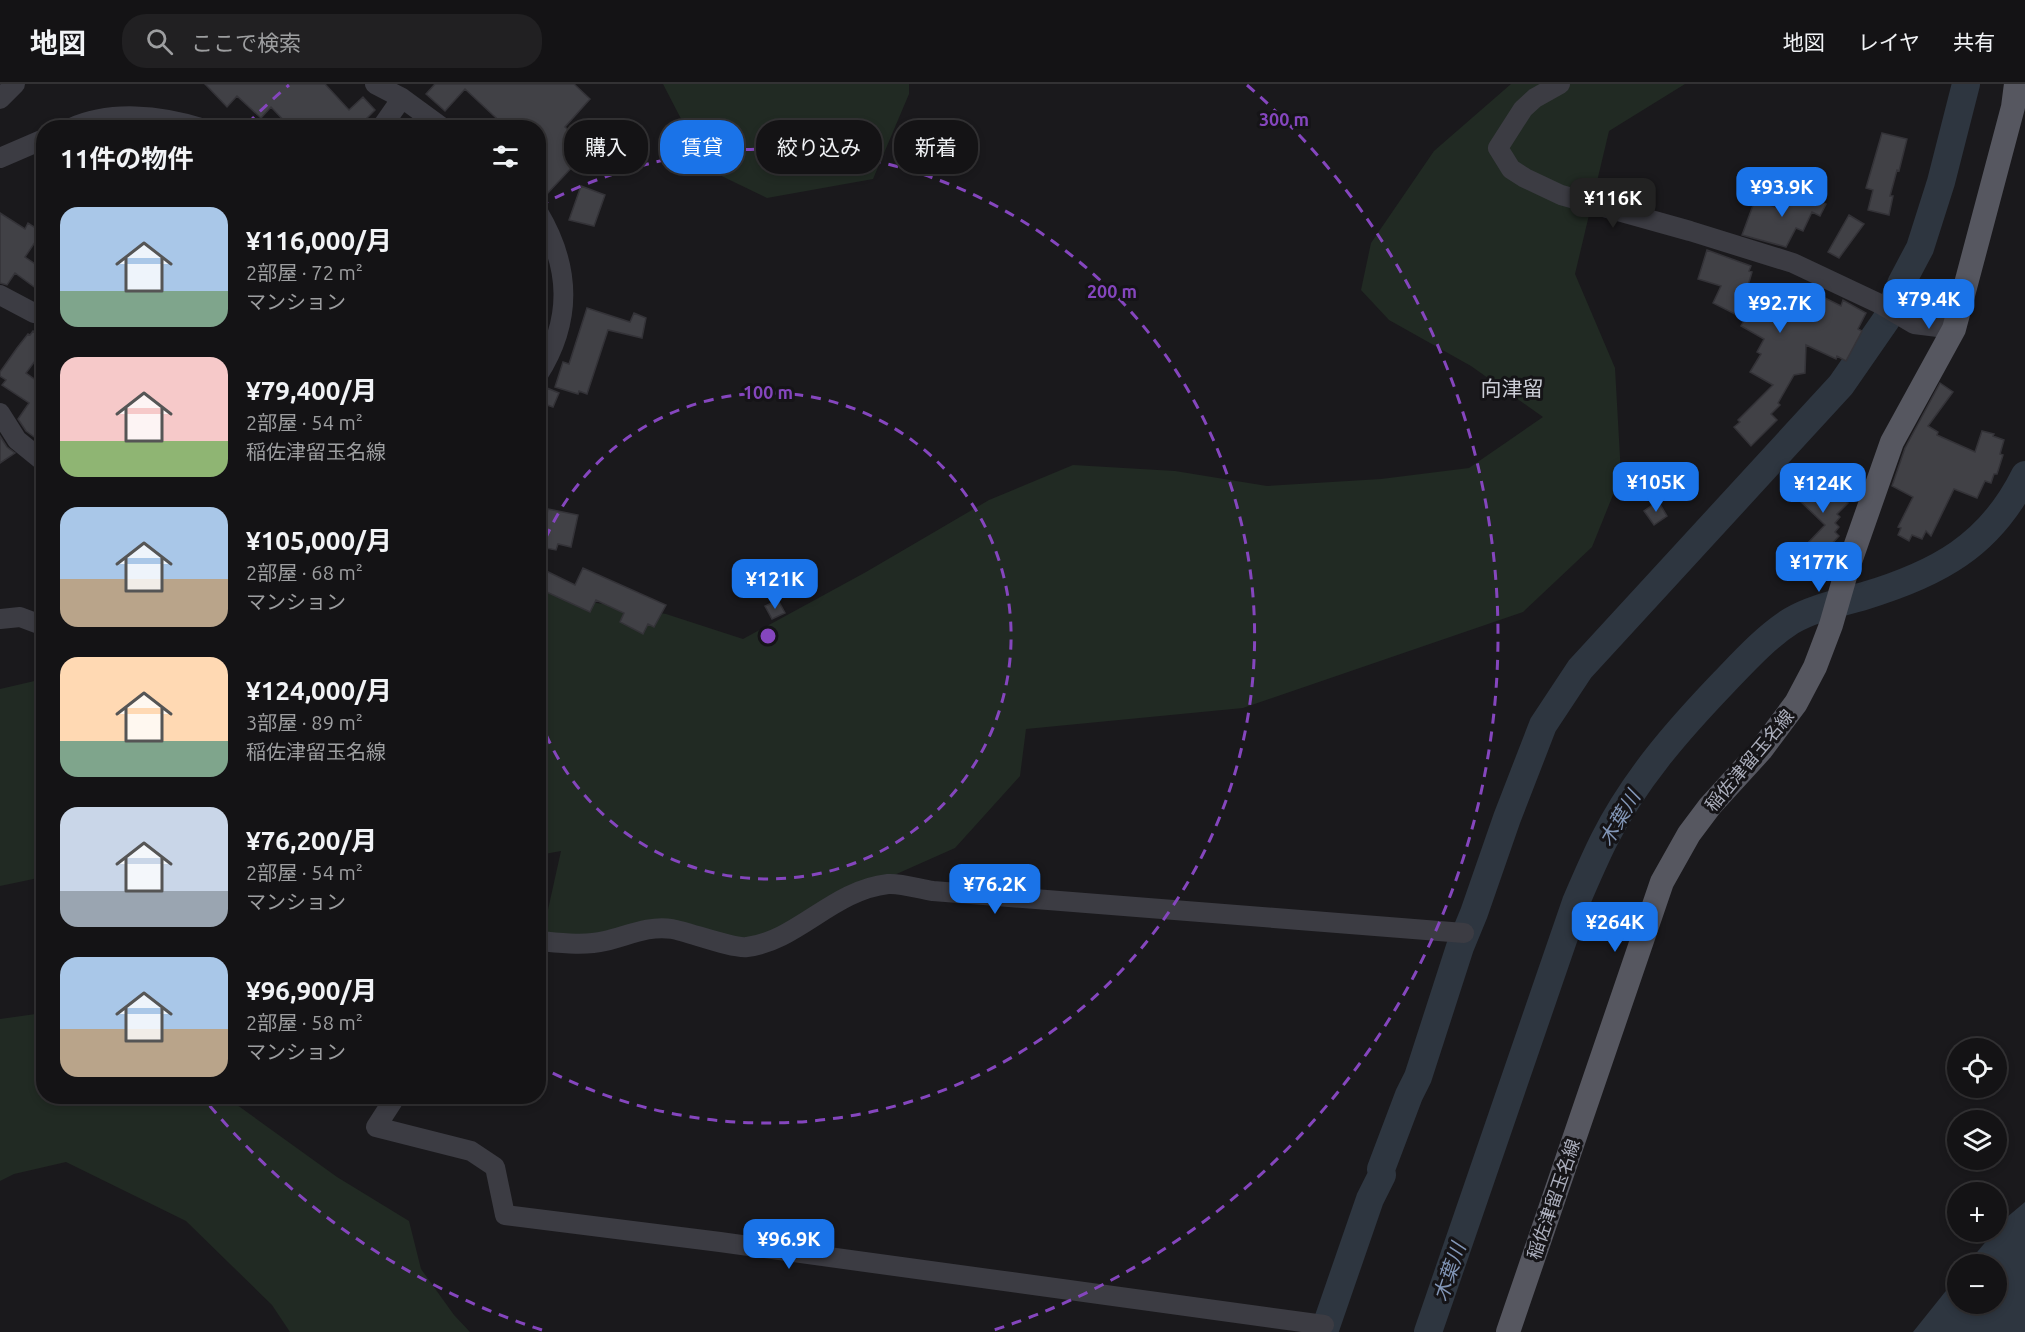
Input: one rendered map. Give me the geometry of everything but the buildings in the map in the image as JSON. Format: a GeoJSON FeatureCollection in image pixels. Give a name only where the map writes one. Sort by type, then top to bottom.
{"type":"FeatureCollection","features":[{"type":"Feature","properties":{"kind":"main road","name":"稲佐津留玉名線"},"geometry":{"type":"LineString","coordinates":[[1508,1332],[1662,882],[1689,834],[1710,806],[1761,750],[1796,703],[1815,667],[1831,625],[1846,573],[1892,442],[1954,329],[2013,107],[2016,84]]}},
{"type":"Feature","properties":{"kind":"street"},"geometry":{"type":"LineString","coordinates":[[0,99],[15,84]]}},
{"type":"Feature","properties":{"kind":"street"},"geometry":{"type":"LineString","coordinates":[[375,84],[402,99],[432,120]]}},
{"type":"Feature","properties":{"kind":"street"},"geometry":{"type":"LineString","coordinates":[[1560,84],[1536,98],[1523,109],[1498,148],[1511,169],[1525,178],[1561,195],[1690,231],[1792,264],[1880,304],[1914,324],[1954,329]]}},
{"type":"Feature","properties":{"kind":"street"},"geometry":{"type":"LineString","coordinates":[[387,120],[402,99]]}},
{"type":"Feature","properties":{"kind":"street"},"geometry":{"type":"LineString","coordinates":[[100,120],[146,116],[164,120]]}},
{"type":"Feature","properties":{"kind":"street"},"geometry":{"type":"LineString","coordinates":[[0,158],[36,142]]}},
{"type":"Feature","properties":{"kind":"street"},"geometry":{"type":"LineString","coordinates":[[546,226],[551,234],[563,275],[564,304],[558,334],[546,363]]}},
{"type":"Feature","properties":{"kind":"street"},"geometry":{"type":"LineString","coordinates":[[0,295],[36,313]]}},
{"type":"Feature","properties":{"kind":"street"},"geometry":{"type":"LineString","coordinates":[[0,413],[17,440],[36,455]]}},
{"type":"Feature","properties":{"kind":"street"},"geometry":{"type":"LineString","coordinates":[[0,619],[20,617],[36,623]]}},
{"type":"Feature","properties":{"kind":"street"},"geometry":{"type":"LineString","coordinates":[[546,942],[564,944],[603,942],[637,931],[670,928],[745,948],[776,939],[823,909],[856,892],[890,884],[945,892],[1464,933]]}},
{"type":"Feature","properties":{"kind":"street"},"geometry":{"type":"LineString","coordinates":[[391,1104],[376,1127],[471,1151],[495,1167],[505,1215],[720,1242],[1324,1325]]}},
{"type":"Feature","properties":{"kind":"shaded area"},"geometry":{"type":"Polygon","coordinates":[[[663,84],[909,84],[909,94],[898,120],[894,120],[894,129],[882,158],[882,120],[756,120],[756,174],[875,174],[873,179],[767,198],[717,174],[744,174],[744,120],[682,120],[663,84]]]}},
{"type":"Feature","properties":{"kind":"shaded area"},"geometry":{"type":"Polygon","coordinates":[[[1511,84],[1685,84],[1609,131],[1575,274],[1615,368],[1621,475],[1592,547],[1523,612],[1243,708],[1026,729],[1020,776],[955,848],[856,892],[745,948],[670,928],[546,940],[546,918],[561,851],[546,854],[546,590],[572,599],[666,614],[743,639],[866,572],[989,500],[1073,465],[1175,471],[1267,486],[1381,479],[1469,468],[1543,417],[1471,366],[1389,320],[1361,290],[1371,243],[1434,151],[1511,84]]]}},
{"type":"Feature","properties":{"kind":"shaded area"},"geometry":{"type":"Polygon","coordinates":[[[36,681],[36,878],[0,886],[0,689],[36,681]]]}},
{"type":"Feature","properties":{"kind":"shaded area"},"geometry":{"type":"Polygon","coordinates":[[[36,1014],[36,1104],[236,1104],[337,1177],[409,1221],[421,1269],[454,1315],[470,1332],[290,1332],[272,1305],[186,1221],[66,1162],[14,1174],[0,1181],[0,1019],[36,1014]]]}},
{"type":"Feature","properties":{"kind":"shaded area"},"geometry":{"type":"Polygon","coordinates":[[[2025,1202],[2025,1332],[1913,1332],[1947,1290],[1947,1314],[2007,1314],[2007,1254],[1975,1254],[1986,1242],[2007,1242],[2007,1217],[2025,1202]]]}},
{"type":"Feature","properties":{"kind":"waterway"},"geometry":{"type":"LineString","coordinates":[[1324,1332],[1370,1199],[1382,1175],[1381,1169],[1418,1077],[1460,947],[1543,725],[1580,669],[1841,385],[1886,320],[1920,248],[1941,182],[1966,84]]}},
{"type":"Feature","properties":{"kind":"waterway","name":"木葉川"},"geometry":{"type":"LineString","coordinates":[[1428,1332],[1576,902],[1604,840],[1643,776],[1707,700],[1773,634],[1791,621],[1808,613],[1915,578],[1959,554],[1995,521],[2011,500],[2025,475]]}},
{"type":"Feature","properties":{"kind":"district","name":"向津留"},"geometry":{"type":"Point","coordinates":[1512,388]}}]}
